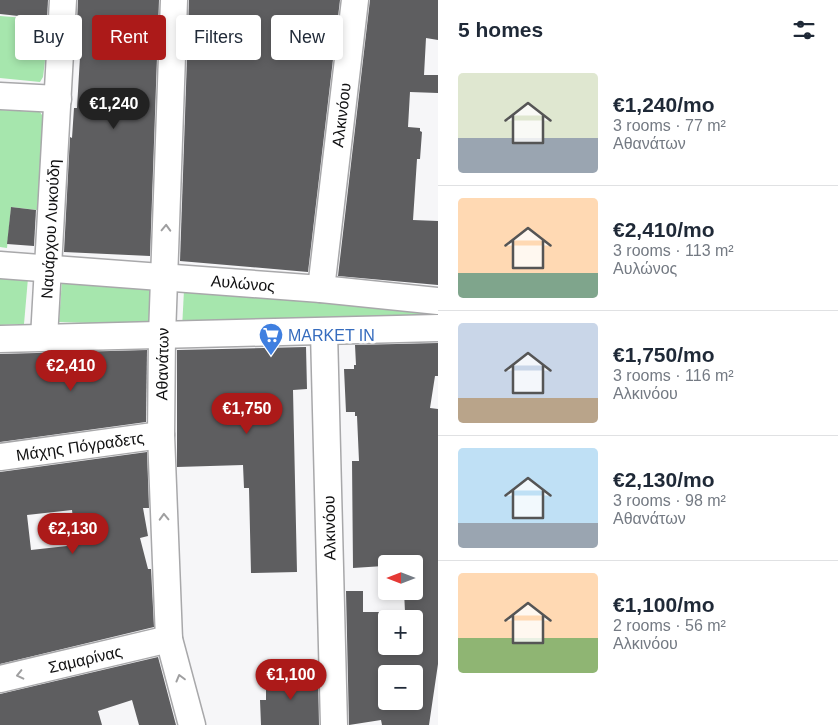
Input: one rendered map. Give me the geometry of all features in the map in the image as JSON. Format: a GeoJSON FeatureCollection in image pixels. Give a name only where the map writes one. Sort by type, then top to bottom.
{"type":"FeatureCollection","features":[{"type":"Feature","properties":{"kind":"street","name":"Ναυάρχου Λυκούδη"},"geometry":{"type":"LineString","coordinates":[[44,338],[63,0]]}},
{"type":"Feature","properties":{"kind":"street","name":"Αθανάτων"},"geometry":{"type":"LineString","coordinates":[[174,0],[162,336],[161,435],[169,639],[192,725]]}},
{"type":"Feature","properties":{"kind":"street","name":"Αλκινόου"},"geometry":{"type":"LineString","coordinates":[[321,289],[355,0]]}},
{"type":"Feature","properties":{"kind":"street"},"geometry":{"type":"LineString","coordinates":[[0,96],[58,99]]}},
{"type":"Feature","properties":{"kind":"street","name":"Αυλώνος"},"geometry":{"type":"LineString","coordinates":[[0,265],[48,270],[164,276],[438,301]]}},
{"type":"Feature","properties":{"kind":"street"},"geometry":{"type":"LineString","coordinates":[[0,339],[438,328]]}},
{"type":"Feature","properties":{"kind":"street","name":"Αλκινόου"},"geometry":{"type":"LineString","coordinates":[[324,332],[334,725]]}},
{"type":"Feature","properties":{"kind":"street","name":"Μάχης Πόγραδετς"},"geometry":{"type":"LineString","coordinates":[[0,457],[161,435]]}},
{"type":"Feature","properties":{"kind":"street","name":"Σαμαρίνας"},"geometry":{"type":"LineString","coordinates":[[0,679],[169,639]]}},
{"type":"Feature","properties":{"kind":"green space"},"geometry":{"type":"Polygon","coordinates":[[[0,16],[15,17],[15,60],[45,60],[43,77],[40,82],[0,78],[0,16]]]}},
{"type":"Feature","properties":{"kind":"green space"},"geometry":{"type":"Polygon","coordinates":[[[0,110],[40,112],[46,121],[37,210],[11,207],[7,248],[0,247],[0,110]]]}},
{"type":"Feature","properties":{"kind":"green space"},"geometry":{"type":"Polygon","coordinates":[[[0,275],[28,278],[24,324],[0,325],[0,275]]]}},
{"type":"Feature","properties":{"kind":"green space"},"geometry":{"type":"Polygon","coordinates":[[[62,280],[154,284],[151,325],[59,322],[62,280]]]}},
{"type":"Feature","properties":{"kind":"green space"},"geometry":{"type":"Polygon","coordinates":[[[184,290],[438,312],[438,316],[182,329],[184,290]]]}},
{"type":"Feature","properties":{"kind":"building"},"geometry":{"type":"Polygon","coordinates":[[[0,0],[48,0],[47,15],[0,14],[0,0]]]}},
{"type":"Feature","properties":{"kind":"building"},"geometry":{"type":"Polygon","coordinates":[[[78,0],[159,0],[158,15],[92,15],[92,60],[157,60],[150,256],[64,252],[70,137],[72,138],[74,108],[77,108],[80,60],[82,60],[82,15],[77,15],[78,0]]]}},
{"type":"Feature","properties":{"kind":"building"},"geometry":{"type":"Polygon","coordinates":[[[189,0],[340,0],[338,15],[271,15],[271,60],[333,60],[308,272],[180,261],[187,60],[261,60],[261,15],[188,15],[189,0]]]}},
{"type":"Feature","properties":{"kind":"building"},"geometry":{"type":"Polygon","coordinates":[[[370,0],[438,0],[438,40],[426,38],[424,75],[438,75],[438,93],[410,92],[408,127],[420,128],[422,132],[420,159],[417,159],[413,220],[438,221],[438,285],[338,276],[370,0]]]}},
{"type":"Feature","properties":{"kind":"building"},"geometry":{"type":"Polygon","coordinates":[[[11,207],[36,210],[34,246],[7,244],[11,207]]]}},
{"type":"Feature","properties":{"kind":"building"},"geometry":{"type":"Polygon","coordinates":[[[438,343],[438,376],[435,376],[430,408],[438,409],[438,664],[429,725],[382,725],[381,720],[349,725],[346,591],[363,591],[363,612],[378,612],[378,655],[423,655],[423,610],[405,610],[404,600],[423,600],[423,555],[378,555],[378,566],[353,568],[352,461],[359,461],[357,416],[355,416],[355,412],[346,412],[344,369],[354,369],[354,365],[356,365],[355,345],[438,343]]]}},
{"type":"Feature","properties":{"kind":"building"},"geometry":{"type":"Polygon","coordinates":[[[306,347],[307,389],[293,390],[297,572],[251,573],[249,488],[244,488],[243,465],[177,467],[177,350],[306,347]]]}},
{"type":"Feature","properties":{"kind":"building"},"geometry":{"type":"Polygon","coordinates":[[[147,350],[146,422],[0,442],[0,354],[147,350]]]}},
{"type":"Feature","properties":{"kind":"building"},"geometry":{"type":"Polygon","coordinates":[[[147,452],[149,508],[143,508],[148,536],[140,538],[148,569],[151,569],[154,627],[0,664],[0,472],[147,452]],[[72,510],[27,515],[31,550],[76,545],[72,510]]]}},
{"type":"Feature","properties":{"kind":"building"},"geometry":{"type":"Polygon","coordinates":[[[158,657],[176,725],[139,725],[132,700],[98,711],[102,725],[0,725],[0,694],[158,657]]]}},
{"type":"Feature","properties":{"kind":"building"},"geometry":{"type":"Polygon","coordinates":[[[318,676],[319,725],[261,725],[260,700],[266,700],[266,677],[318,676]]]}},
{"type":"Feature","properties":{"kind":"place","name":"MARKET IN"},"geometry":{"type":"Point","coordinates":[271,356]}}]}
